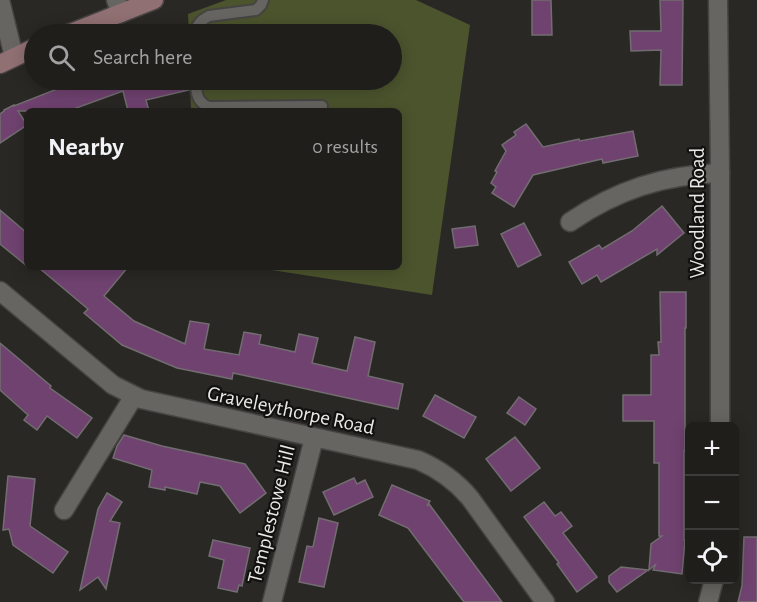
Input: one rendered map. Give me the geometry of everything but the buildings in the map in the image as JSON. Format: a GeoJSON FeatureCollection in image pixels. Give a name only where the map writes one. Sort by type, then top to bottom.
{"type":"FeatureCollection","features":[{"type":"Feature","properties":{"kind":"street"},"geometry":{"type":"LineString","coordinates":[[0,0],[7,60],[24,52]]}},
{"type":"Feature","properties":{"kind":"street"},"geometry":{"type":"LineString","coordinates":[[87,24],[118,7],[154,0]]}},
{"type":"Feature","properties":{"kind":"street","name":"Woodland Road"},"geometry":{"type":"LineString","coordinates":[[718,0],[720,422]]}},
{"type":"Feature","properties":{"kind":"street"},"geometry":{"type":"LineString","coordinates":[[570,222],[589,209],[643,185],[681,176],[720,173]]}},
{"type":"Feature","properties":{"kind":"street","name":"Graveleythorpe Road"},"geometry":{"type":"LineString","coordinates":[[0,291],[113,385],[134,396],[156,403],[418,460],[433,466],[447,475],[470,498],[545,602]]}},
{"type":"Feature","properties":{"kind":"street"},"geometry":{"type":"LineString","coordinates":[[64,510],[134,396]]}},
{"type":"Feature","properties":{"kind":"street","name":"Templestowe Hill"},"geometry":{"type":"LineString","coordinates":[[272,602],[314,438]]}},
{"type":"Feature","properties":{"kind":"street"},"geometry":{"type":"LineString","coordinates":[[708,602],[713,584]]}},
{"type":"Feature","properties":{"kind":"lane"},"geometry":{"type":"LineString","coordinates":[[199,24],[202,19],[209,16],[256,10],[263,0]]}},
{"type":"Feature","properties":{"kind":"lane"},"geometry":{"type":"LineString","coordinates":[[197,90],[198,97],[208,107],[322,106]]}},
{"type":"Feature","properties":{"kind":"green space"},"geometry":{"type":"Polygon","coordinates":[[[226,0],[416,0],[470,25],[432,295],[271,270],[402,270],[402,108],[191,108],[190,90],[402,90],[402,24],[188,24],[188,14],[226,0]]]}}]}
